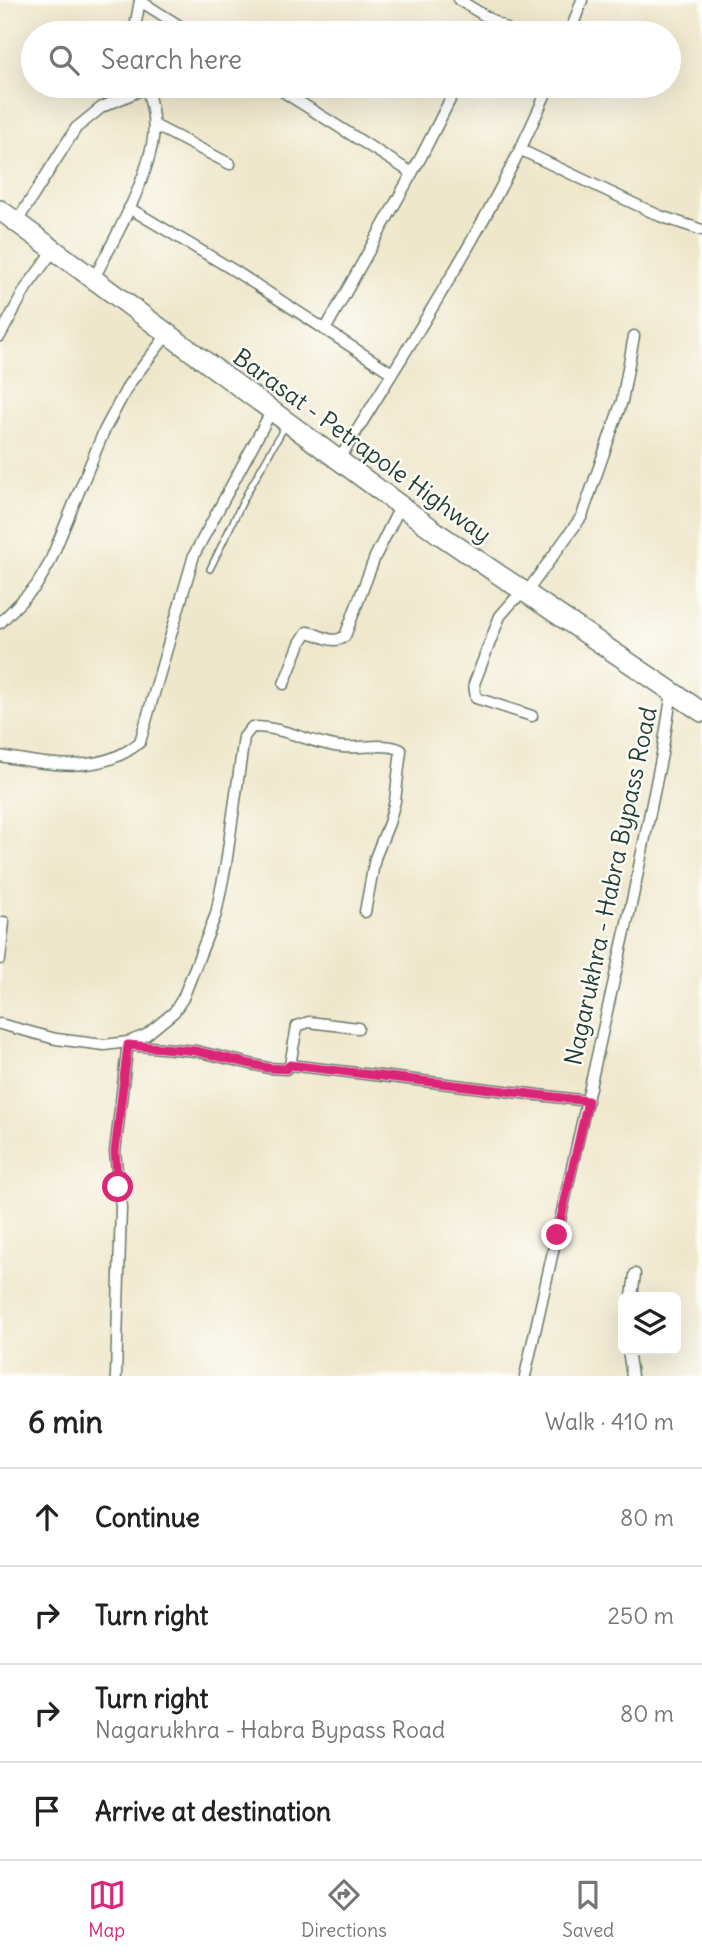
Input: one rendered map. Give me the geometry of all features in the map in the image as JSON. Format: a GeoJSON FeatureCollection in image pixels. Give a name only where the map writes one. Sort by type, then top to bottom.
{"type":"FeatureCollection","features":[{"type":"Feature","properties":{"kind":"highway","name":"Barasat - Petrapole Highway"},"geometry":{"type":"LineString","coordinates":[[0,210],[401,505],[702,712]]}},
{"type":"Feature","properties":{"kind":"street"},"geometry":{"type":"LineString","coordinates":[[459,0],[489,20]]}},
{"type":"Feature","properties":{"kind":"street"},"geometry":{"type":"LineString","coordinates":[[575,21],[583,0]]}},
{"type":"Feature","properties":{"kind":"street"},"geometry":{"type":"LineString","coordinates":[[136,21],[140,1],[172,21]]}},
{"type":"Feature","properties":{"kind":"street"},"geometry":{"type":"LineString","coordinates":[[16,223],[76,128],[102,107],[122,98]]}},
{"type":"Feature","properties":{"kind":"street"},"geometry":{"type":"LineString","coordinates":[[93,280],[129,208],[152,145],[154,125],[150,98]]}},
{"type":"Feature","properties":{"kind":"street"},"geometry":{"type":"LineString","coordinates":[[293,98],[412,173]]}},
{"type":"Feature","properties":{"kind":"street"},"geometry":{"type":"LineString","coordinates":[[325,330],[451,98]]}},
{"type":"Feature","properties":{"kind":"street"},"geometry":{"type":"LineString","coordinates":[[339,460],[437,300],[521,150],[545,98]]}},
{"type":"Feature","properties":{"kind":"street"},"geometry":{"type":"LineString","coordinates":[[154,125],[230,163]]}},
{"type":"Feature","properties":{"kind":"street"},"geometry":{"type":"LineString","coordinates":[[521,150],[660,216],[702,230]]}},
{"type":"Feature","properties":{"kind":"street"},"geometry":{"type":"LineString","coordinates":[[129,208],[234,271],[392,373]]}},
{"type":"Feature","properties":{"kind":"street"},"geometry":{"type":"LineString","coordinates":[[0,335],[26,288],[54,250]]}},
{"type":"Feature","properties":{"kind":"street"},"geometry":{"type":"LineString","coordinates":[[0,624],[36,586],[49,564],[104,431],[129,384],[167,335]]}},
{"type":"Feature","properties":{"kind":"street"},"geometry":{"type":"LineString","coordinates":[[532,716],[476,698],[474,684],[500,616],[514,600],[526,593],[582,516],[622,401],[634,336]]}},
{"type":"Feature","properties":{"kind":"street"},"geometry":{"type":"LineString","coordinates":[[0,756],[67,765],[88,765],[126,754],[140,743],[194,555],[279,417]]}},
{"type":"Feature","properties":{"kind":"street"},"geometry":{"type":"LineString","coordinates":[[284,684],[307,632],[332,641],[339,641],[345,636],[375,557],[401,505]]}},
{"type":"Feature","properties":{"kind":"street","name":"Nagarukhra - Habra Bypass Road"},"geometry":{"type":"LineString","coordinates":[[525,1376],[660,766],[672,692]]}},
{"type":"Feature","properties":{"kind":"street"},"geometry":{"type":"LineString","coordinates":[[128,1043],[146,1035],[174,1013],[183,999],[216,914],[244,737],[252,727],[271,729],[340,747],[390,747],[401,750],[395,801],[374,858],[365,912]]}},
{"type":"Feature","properties":{"kind":"street"},"geometry":{"type":"LineString","coordinates":[[0,959],[4,922]]}},
{"type":"Feature","properties":{"kind":"street"},"geometry":{"type":"LineString","coordinates":[[0,1024],[68,1040],[104,1045],[128,1043],[196,1051],[268,1068],[286,1069],[290,1065],[295,1030],[302,1023],[358,1028]]}},
{"type":"Feature","properties":{"kind":"street"},"geometry":{"type":"LineString","coordinates":[[116,1376],[121,1207],[115,1152],[128,1043]]}},
{"type":"Feature","properties":{"kind":"street"},"geometry":{"type":"LineString","coordinates":[[290,1065],[588,1101]]}},
{"type":"Feature","properties":{"kind":"street"},"geometry":{"type":"LineString","coordinates":[[633,1292],[635,1274]]}},
{"type":"Feature","properties":{"kind":"street"},"geometry":{"type":"LineString","coordinates":[[629,1355],[632,1376]]}},
{"type":"Feature","properties":{"kind":"lane"},"geometry":{"type":"LineString","coordinates":[[210,569],[247,493],[279,417]]}},
{"type":"Feature","properties":{"kind":"route"},"geometry":{"type":"LineString","coordinates":[[118,1187],[115,1152],[128,1045],[181,1049],[268,1068],[286,1069],[290,1065],[588,1101],[557,1235]]}}]}
